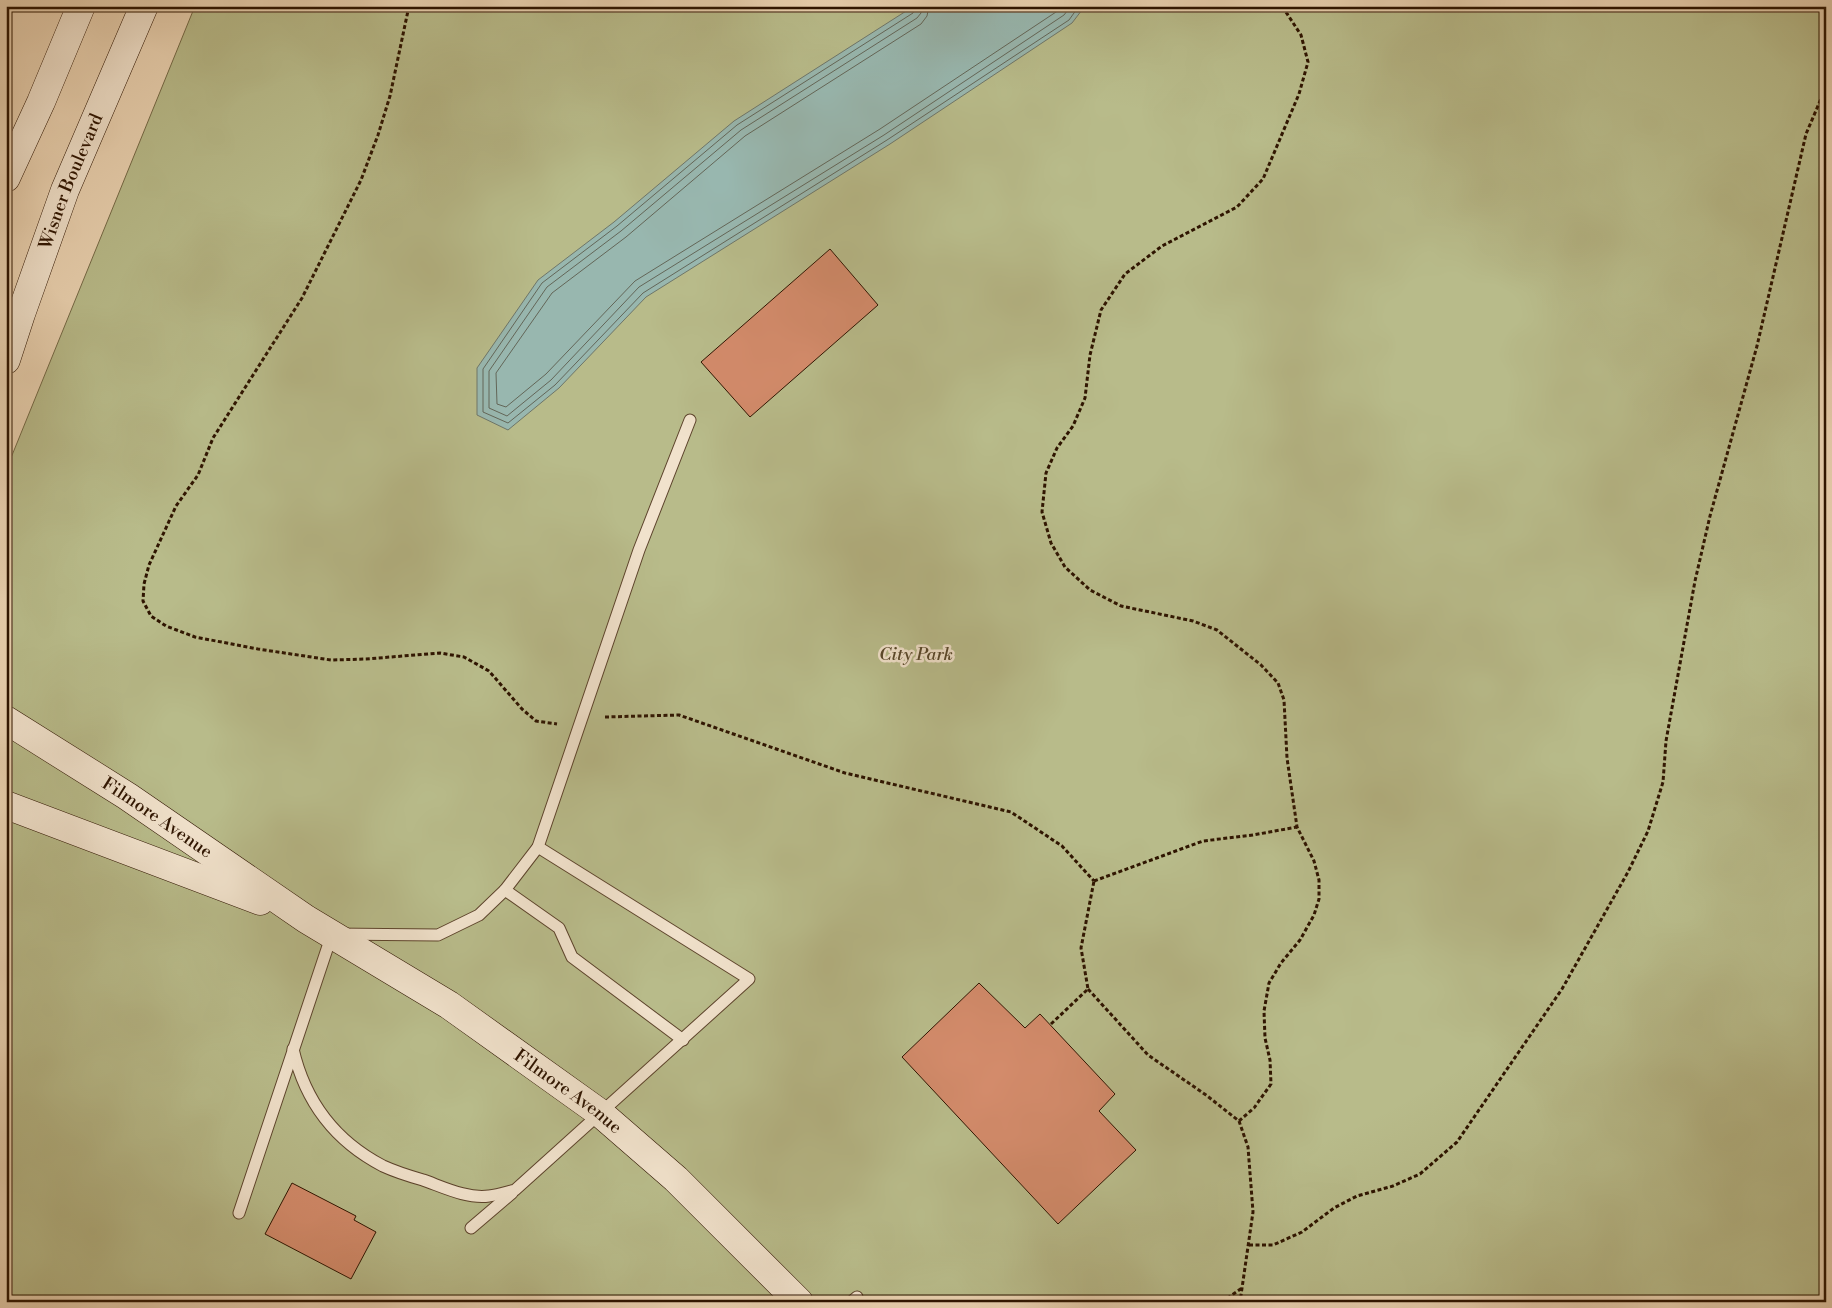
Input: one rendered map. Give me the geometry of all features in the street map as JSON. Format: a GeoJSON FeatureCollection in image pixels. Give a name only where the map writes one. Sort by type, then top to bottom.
{"type":"FeatureCollection","features":[{"type":"Feature","properties":{"kind":"street"},"geometry":{"type":"LineString","coordinates":[[6,178],[41,102],[81,6]]}},
{"type":"Feature","properties":{"kind":"street","name":"Wisner Boulevard"},"geometry":{"type":"LineString","coordinates":[[6,360],[20,314],[65,190],[144,6]]}},
{"type":"Feature","properties":{"kind":"street","name":"Filmore Avenue"},"geometry":{"type":"LineString","coordinates":[[6,720],[127,796],[306,919],[449,1005],[600,1113],[676,1179],[799,1302]]}},
{"type":"Feature","properties":{"kind":"street","name":"Filmore Avenue"},"geometry":{"type":"LineString","coordinates":[[6,804],[306,919]]}},
{"type":"Feature","properties":{"kind":"lane"},"geometry":{"type":"LineString","coordinates":[[239,1213],[332,934],[438,935],[479,915],[505,890],[538,847],[639,550],[690,420]]}},
{"type":"Feature","properties":{"kind":"lane"},"geometry":{"type":"LineString","coordinates":[[471,1228],[749,979],[538,847]]}},
{"type":"Feature","properties":{"kind":"lane"},"geometry":{"type":"LineString","coordinates":[[505,890],[559,928],[572,957],[683,1040]]}},
{"type":"Feature","properties":{"kind":"lane"},"geometry":{"type":"LineString","coordinates":[[293,1048],[298,1069],[320,1114],[336,1132],[363,1154],[398,1172],[464,1194],[488,1197],[515,1190]]}},
{"type":"Feature","properties":{"kind":"path"},"geometry":{"type":"LineString","coordinates":[[409,6],[390,96],[361,180],[302,298],[213,438],[198,475],[176,506],[149,565],[144,584],[143,601],[151,616],[166,626],[195,637],[331,660],[440,653],[464,657],[489,671],[522,709],[536,721],[554,725],[582,717],[679,714],[844,773],[1011,812],[1062,846],[1094,881]]}},
{"type":"Feature","properties":{"kind":"path"},"geometry":{"type":"LineString","coordinates":[[1239,1121],[1254,1108],[1271,1084],[1270,1060],[1265,1038],[1264,1011],[1270,983],[1281,963],[1300,940],[1314,915],[1320,898],[1319,880],[1314,861],[1297,827],[1288,758],[1284,700],[1278,683],[1261,664],[1217,630],[1192,621],[1121,606],[1090,590],[1065,567],[1051,543],[1042,512],[1046,473],[1057,448],[1073,426],[1085,398],[1090,355],[1101,310],[1125,274],[1162,246],[1237,207],[1263,179],[1299,94],[1308,62],[1302,35],[1282,6]]}},
{"type":"Feature","properties":{"kind":"path"},"geometry":{"type":"LineString","coordinates":[[1249,1245],[1273,1245],[1302,1232],[1334,1208],[1357,1196],[1393,1186],[1420,1174],[1458,1142],[1562,989],[1628,872],[1648,831],[1663,782],[1666,741],[1695,581],[1710,516],[1758,346],[1806,134],[1826,88]]}},
{"type":"Feature","properties":{"kind":"path"},"geometry":{"type":"LineString","coordinates":[[1094,881],[1203,841],[1297,827]]}},
{"type":"Feature","properties":{"kind":"path"},"geometry":{"type":"LineString","coordinates":[[1094,881],[1082,948],[1088,989],[1148,1055],[1206,1095],[1239,1121],[1248,1147],[1253,1212],[1240,1302]]}},
{"type":"Feature","properties":{"kind":"path"},"geometry":{"type":"LineString","coordinates":[[1051,1024],[1088,989]]}},
{"type":"Feature","properties":{"kind":"path"},"geometry":{"type":"LineString","coordinates":[[1222,1302],[1242,1288]]}},
{"type":"Feature","properties":{"kind":"green space","name":"City Park"},"geometry":{"type":"Polygon","coordinates":[[[195,6],[1826,6],[1826,1302],[6,1302],[6,470],[195,6]]]}},
{"type":"Feature","properties":{"kind":"water"},"geometry":{"type":"Polygon","coordinates":[[[914,6],[1085,6],[1072,23],[890,144],[646,297],[559,388],[508,430],[477,415],[477,368],[538,280],[614,222],[734,121],[914,6]]]}},
{"type":"Feature","properties":{"kind":"building"},"geometry":{"type":"Polygon","coordinates":[[[830,249],[878,305],[750,417],[701,362],[830,249]]]}},
{"type":"Feature","properties":{"kind":"building"},"geometry":{"type":"Polygon","coordinates":[[[979,983],[1025,1028],[1040,1014],[1115,1094],[1099,1111],[1136,1150],[1058,1224],[902,1057],[979,983]]]}},
{"type":"Feature","properties":{"kind":"building"},"geometry":{"type":"Polygon","coordinates":[[[292,1183],[356,1216],[354,1220],[376,1232],[351,1279],[265,1234],[292,1183]]]}}]}
